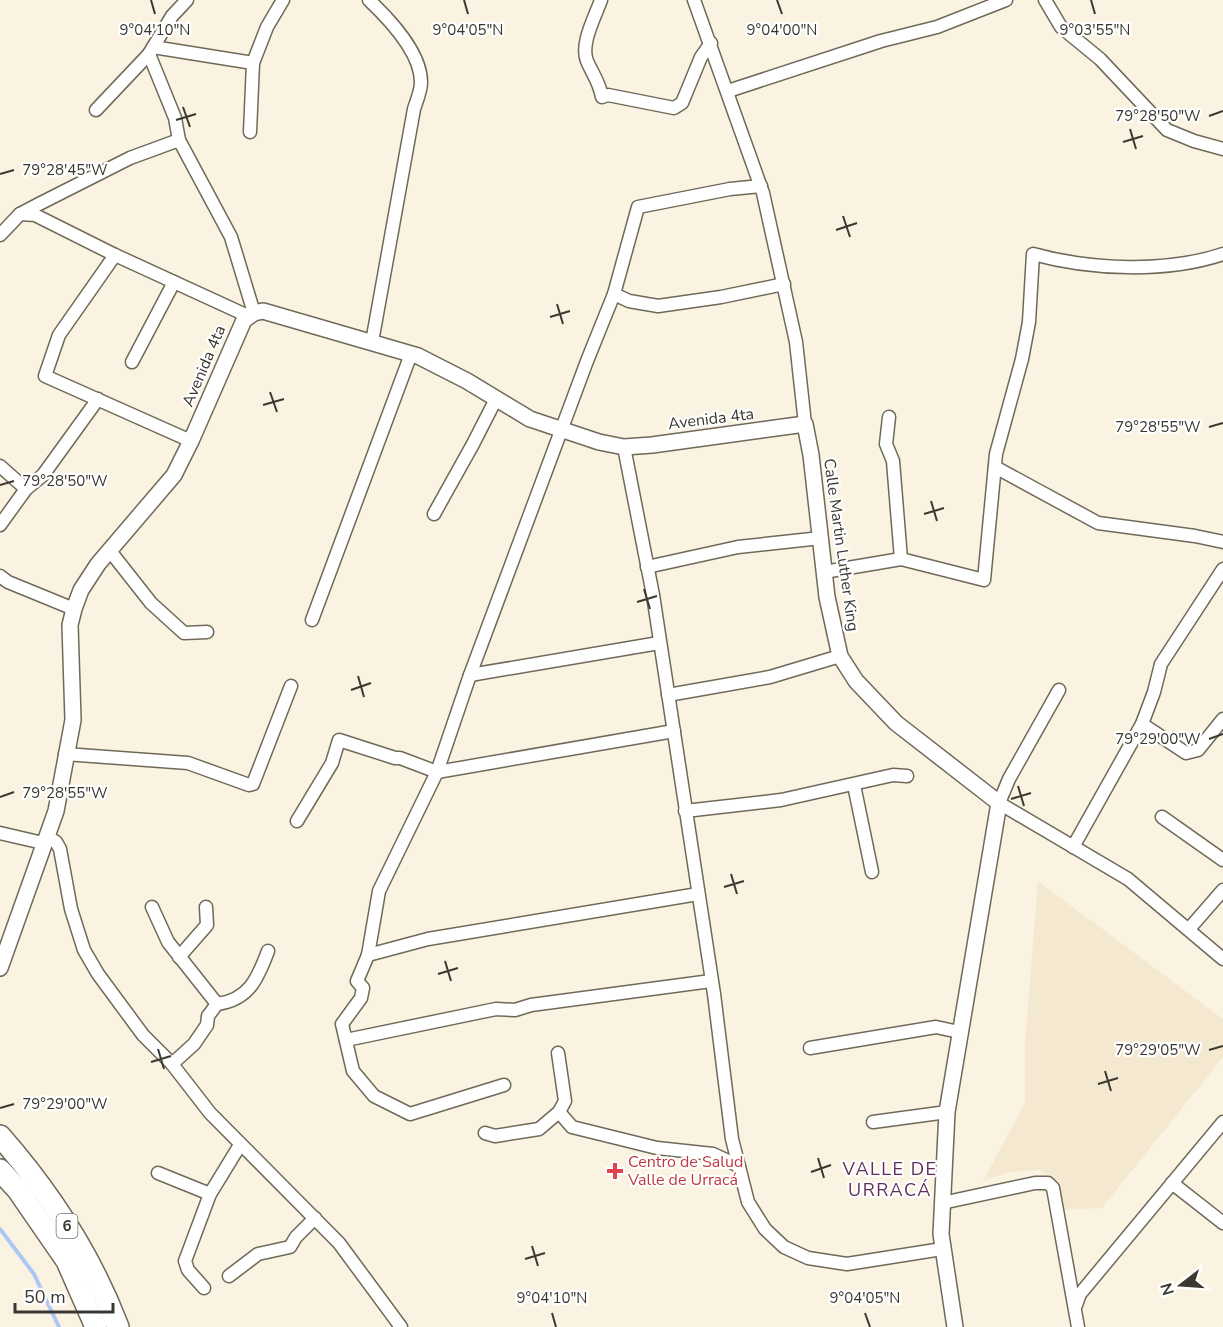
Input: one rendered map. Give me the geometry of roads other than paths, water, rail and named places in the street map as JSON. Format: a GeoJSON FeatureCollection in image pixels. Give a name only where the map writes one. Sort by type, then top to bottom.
{"type":"FeatureCollection","features":[{"type":"Feature","properties":{"kind":"highway","name":"6"},"geometry":{"type":"LineString","coordinates":[[0,1136],[31,1171],[82,1248],[117,1327]]}},
{"type":"Feature","properties":{"kind":"highway","name":"6"},"geometry":{"type":"LineString","coordinates":[[0,1170],[18,1190],[67,1261],[96,1327]]}},
{"type":"Feature","properties":{"kind":"street"},"geometry":{"type":"LineString","coordinates":[[96,110],[151,51],[172,16],[187,0]]}},
{"type":"Feature","properties":{"kind":"street"},"geometry":{"type":"LineString","coordinates":[[250,132],[253,63],[267,27],[283,0]]}},
{"type":"Feature","properties":{"kind":"street"},"geometry":{"type":"LineString","coordinates":[[369,0],[394,25],[416,61],[422,81],[414,109],[372,342]]}},
{"type":"Feature","properties":{"kind":"street"},"geometry":{"type":"LineString","coordinates":[[601,0],[586,45],[586,59],[599,81],[602,97],[608,95],[678,107],[682,104],[701,57],[711,43]]}},
{"type":"Feature","properties":{"kind":"street","name":"Calle Martin Luther King"},"geometry":{"type":"LineString","coordinates":[[694,0],[761,186],[784,284],[796,342],[824,572],[832,624],[840,656],[856,681],[896,723],[999,803],[1128,879],[1223,958]]}},
{"type":"Feature","properties":{"kind":"street"},"geometry":{"type":"LineString","coordinates":[[728,91],[881,41],[937,27],[1006,0]]}},
{"type":"Feature","properties":{"kind":"street"},"geometry":{"type":"LineString","coordinates":[[1045,0],[1062,27],[1100,59],[1167,130],[1223,149]]}},
{"type":"Feature","properties":{"kind":"street"},"geometry":{"type":"LineString","coordinates":[[151,51],[253,63]]}},
{"type":"Feature","properties":{"kind":"street"},"geometry":{"type":"LineString","coordinates":[[151,51],[175,118],[179,140],[231,237],[251,314]]}},
{"type":"Feature","properties":{"kind":"street"},"geometry":{"type":"LineString","coordinates":[[0,235],[20,214],[130,158],[179,140]]}},
{"type":"Feature","properties":{"kind":"street"},"geometry":{"type":"LineString","coordinates":[[504,1085],[410,1114],[374,1096],[353,1071],[342,1024],[361,998],[363,988],[357,981],[368,955],[379,891],[437,772],[470,675],[614,294],[638,207],[730,189],[761,186]]}},
{"type":"Feature","properties":{"kind":"street"},"geometry":{"type":"LineString","coordinates":[[20,214],[34,215],[174,282],[251,314]]}},
{"type":"Feature","properties":{"kind":"street"},"geometry":{"type":"LineString","coordinates":[[824,572],[901,559],[984,580],[999,438],[1014,389],[1029,322],[1034,254],[1077,263],[1146,267],[1190,263],[1223,254]]}},
{"type":"Feature","properties":{"kind":"street"},"geometry":{"type":"LineString","coordinates":[[115,255],[59,335],[45,376],[191,441]]}},
{"type":"Feature","properties":{"kind":"street"},"geometry":{"type":"LineString","coordinates":[[132,362],[174,282]]}},
{"type":"Feature","properties":{"kind":"street"},"geometry":{"type":"LineString","coordinates":[[614,294],[629,302],[658,306],[721,297],[784,284]]}},
{"type":"Feature","properties":{"kind":"street","name":"Avenida 4ta"},"geometry":{"type":"LineString","coordinates":[[0,968],[44,839],[56,811],[73,720],[70,636],[74,609],[81,590],[98,564],[174,475],[244,320],[251,314],[263,311],[411,354],[443,368],[530,419],[562,431],[624,447],[720,437],[805,424]]}},
{"type":"Feature","properties":{"kind":"street"},"geometry":{"type":"LineString","coordinates":[[312,620],[411,354]]}},
{"type":"Feature","properties":{"kind":"street"},"geometry":{"type":"LineString","coordinates":[[0,525],[26,489],[43,475],[98,399]]}},
{"type":"Feature","properties":{"kind":"street"},"geometry":{"type":"LineString","coordinates":[[434,514],[496,399]]}},
{"type":"Feature","properties":{"kind":"street"},"geometry":{"type":"LineString","coordinates":[[889,417],[886,444],[893,461],[901,559]]}},
{"type":"Feature","properties":{"kind":"street"},"geometry":{"type":"LineString","coordinates":[[624,447],[647,567],[674,731],[732,1139],[748,1202],[765,1229],[784,1246],[808,1258],[847,1264],[942,1249]]}},
{"type":"Feature","properties":{"kind":"street"},"geometry":{"type":"LineString","coordinates":[[0,466],[26,489]]}},
{"type":"Feature","properties":{"kind":"street"},"geometry":{"type":"LineString","coordinates":[[995,467],[1098,523],[1223,542]]}},
{"type":"Feature","properties":{"kind":"street"},"geometry":{"type":"LineString","coordinates":[[647,567],[738,547],[821,538]]}},
{"type":"Feature","properties":{"kind":"street"},"geometry":{"type":"LineString","coordinates":[[110,551],[151,603],[184,633],[207,632]]}},
{"type":"Feature","properties":{"kind":"street"},"geometry":{"type":"LineString","coordinates":[[1073,847],[1142,724],[1161,664],[1223,569]]}},
{"type":"Feature","properties":{"kind":"street"},"geometry":{"type":"LineString","coordinates":[[3,580],[74,609]]}},
{"type":"Feature","properties":{"kind":"street"},"geometry":{"type":"LineString","coordinates":[[470,675],[659,644]]}},
{"type":"Feature","properties":{"kind":"street"},"geometry":{"type":"LineString","coordinates":[[668,695],[770,676],[840,656]]}},
{"type":"Feature","properties":{"kind":"street"},"geometry":{"type":"LineString","coordinates":[[65,754],[188,763],[249,785],[253,784],[291,686]]}},
{"type":"Feature","properties":{"kind":"street"},"geometry":{"type":"LineString","coordinates":[[955,1327],[942,1249],[942,1203],[947,1112],[960,1032],[999,803],[1009,778],[1059,690]]}},
{"type":"Feature","properties":{"kind":"street"},"geometry":{"type":"LineString","coordinates":[[1142,724],[1186,753],[1198,750],[1223,719]]}},
{"type":"Feature","properties":{"kind":"street"},"geometry":{"type":"LineString","coordinates":[[297,821],[332,763],[339,740],[400,758],[437,772],[674,731]]}},
{"type":"Feature","properties":{"kind":"street"},"geometry":{"type":"LineString","coordinates":[[685,811],[781,800],[893,775],[907,776]]}},
{"type":"Feature","properties":{"kind":"street"},"geometry":{"type":"LineString","coordinates":[[854,785],[872,872]]}},
{"type":"Feature","properties":{"kind":"street"},"geometry":{"type":"LineString","coordinates":[[1161,817],[1223,860]]}},
{"type":"Feature","properties":{"kind":"street"},"geometry":{"type":"LineString","coordinates":[[0,832],[56,842],[60,849],[71,909],[84,950],[98,974],[143,1035],[172,1064],[210,1113],[339,1243],[401,1327]]}},
{"type":"Feature","properties":{"kind":"street"},"geometry":{"type":"LineString","coordinates":[[1189,929],[1223,890]]}},
{"type":"Feature","properties":{"kind":"street"},"geometry":{"type":"LineString","coordinates":[[368,955],[428,939],[698,894]]}},
{"type":"Feature","properties":{"kind":"street"},"geometry":{"type":"LineString","coordinates":[[152,907],[168,942],[218,1004]]}},
{"type":"Feature","properties":{"kind":"street"},"geometry":{"type":"LineString","coordinates":[[179,957],[207,925],[206,907]]}},
{"type":"Feature","properties":{"kind":"street"},"geometry":{"type":"LineString","coordinates":[[172,1064],[194,1044],[207,1025],[208,1016],[218,1004],[240,999],[259,975],[268,951]]}},
{"type":"Feature","properties":{"kind":"street"},"geometry":{"type":"LineString","coordinates":[[346,1040],[495,1010],[515,1010],[531,1005],[637,989],[711,981]]}},
{"type":"Feature","properties":{"kind":"street"},"geometry":{"type":"LineString","coordinates":[[810,1048],[936,1027],[960,1032]]}},
{"type":"Feature","properties":{"kind":"street"},"geometry":{"type":"LineString","coordinates":[[485,1133],[495,1136],[538,1129],[559,1112],[565,1101],[558,1053]]}},
{"type":"Feature","properties":{"kind":"street"},"geometry":{"type":"LineString","coordinates":[[559,1112],[572,1127],[657,1148],[713,1154],[739,1166]]}},
{"type":"Feature","properties":{"kind":"street"},"geometry":{"type":"LineString","coordinates":[[873,1122],[947,1112]]}},
{"type":"Feature","properties":{"kind":"street"},"geometry":{"type":"LineString","coordinates":[[1076,1307],[1080,1294],[1223,1122]]}},
{"type":"Feature","properties":{"kind":"street"},"geometry":{"type":"LineString","coordinates":[[204,1288],[188,1270],[185,1261],[210,1194],[240,1145]]}},
{"type":"Feature","properties":{"kind":"street"},"geometry":{"type":"LineString","coordinates":[[158,1173],[210,1194]]}},
{"type":"Feature","properties":{"kind":"street"},"geometry":{"type":"LineString","coordinates":[[942,1203],[1035,1183],[1048,1183],[1053,1188],[1078,1327]]}},
{"type":"Feature","properties":{"kind":"street"},"geometry":{"type":"LineString","coordinates":[[1172,1183],[1223,1222]]}},
{"type":"Feature","properties":{"kind":"street"},"geometry":{"type":"LineString","coordinates":[[229,1276],[258,1254],[290,1247],[296,1237],[315,1218]]}},
{"type":"Feature","properties":{"kind":"waterway"},"geometry":{"type":"LineString","coordinates":[[0,1229],[34,1274],[59,1327]]}},
{"type":"Feature","properties":{"kind":"place","name":"Centro de Salud Valle de Urracá"},"geometry":{"type":"Point","coordinates":[615,1171]}},
{"type":"Feature","properties":{"kind":"district","name":"VALLE DE URRACÁ"},"geometry":{"type":"Point","coordinates":[890,1179]}}]}
